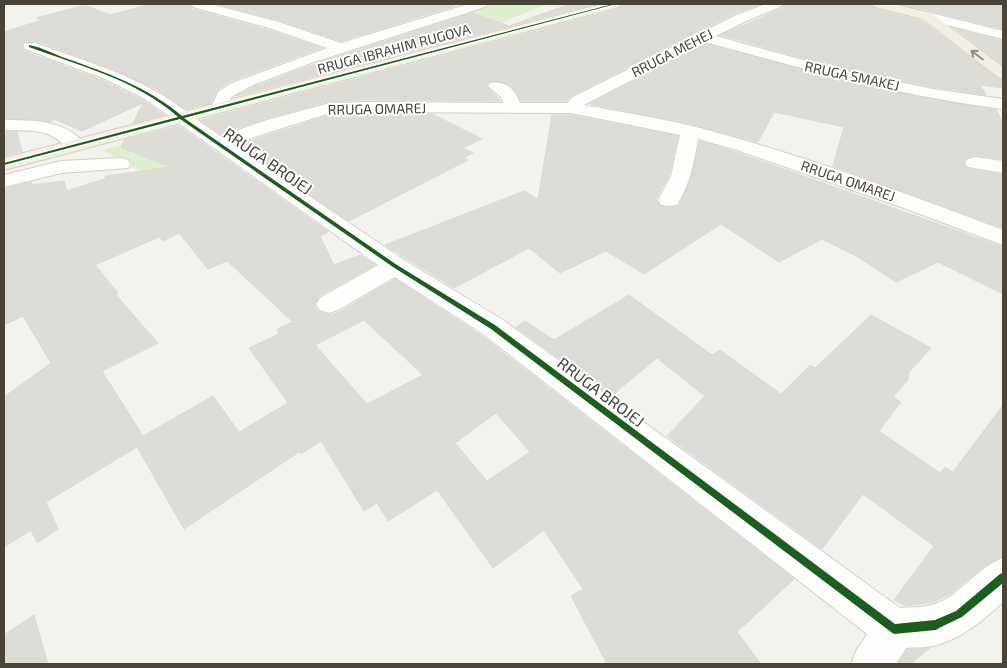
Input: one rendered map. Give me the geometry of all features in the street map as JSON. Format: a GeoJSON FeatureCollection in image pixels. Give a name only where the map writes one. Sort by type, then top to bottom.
{"type":"FeatureCollection","features":[{"type":"Feature","properties":{"kind":"main road","name":"RRUGA IBRAHIM RUGOVA"},"geometry":{"type":"LineString","coordinates":[[4,164],[615,4]]}},
{"type":"Feature","properties":{"kind":"main road"},"geometry":{"type":"LineString","coordinates":[[879,4],[901,9],[924,22],[1002,85]]}},
{"type":"Feature","properties":{"kind":"main road"},"geometry":{"type":"LineString","coordinates":[[937,42],[1002,85]]}},
{"type":"Feature","properties":{"kind":"street"},"geometry":{"type":"LineString","coordinates":[[197,4],[274,25],[341,48]]}},
{"type":"Feature","properties":{"kind":"street"},"geometry":{"type":"LineString","coordinates":[[219,108],[221,99],[235,89],[341,48],[481,4]]}},
{"type":"Feature","properties":{"kind":"street","name":"RRUGA MEHEJ"},"geometry":{"type":"LineString","coordinates":[[571,108],[579,100],[741,18],[776,4]]}},
{"type":"Feature","properties":{"kind":"street"},"geometry":{"type":"LineString","coordinates":[[741,18],[759,23]]}},
{"type":"Feature","properties":{"kind":"street"},"geometry":{"type":"LineString","coordinates":[[924,22],[1003,36]]}},
{"type":"Feature","properties":{"kind":"street","name":"RRUGA SMAKEJ"},"geometry":{"type":"LineString","coordinates":[[704,37],[834,73],[932,94],[1003,104]]}},
{"type":"Feature","properties":{"kind":"street","name":"RRUGA BROJEJ"},"geometry":{"type":"LineString","coordinates":[[30,46],[139,88],[172,108],[180,117],[395,266],[493,327],[894,630]]}},
{"type":"Feature","properties":{"kind":"street"},"geometry":{"type":"LineString","coordinates":[[496,86],[510,95],[512,108]]}},
{"type":"Feature","properties":{"kind":"street","name":"RRUGA OMAREJ"},"geometry":{"type":"LineString","coordinates":[[218,143],[273,124],[326,109],[365,107],[571,108],[715,137],[909,202],[1003,238]]}},
{"type":"Feature","properties":{"kind":"street"},"geometry":{"type":"LineString","coordinates":[[4,125],[52,129],[63,133],[76,145]]}},
{"type":"Feature","properties":{"kind":"street"},"geometry":{"type":"LineString","coordinates":[[715,137],[744,129]]}},
{"type":"Feature","properties":{"kind":"street"},"geometry":{"type":"LineString","coordinates":[[669,200],[678,188],[685,166],[690,131]]}},
{"type":"Feature","properties":{"kind":"street"},"geometry":{"type":"LineString","coordinates":[[975,163],[1003,166]]}},
{"type":"Feature","properties":{"kind":"street"},"geometry":{"type":"LineString","coordinates":[[4,181],[61,167],[121,164]]}},
{"type":"Feature","properties":{"kind":"street"},"geometry":{"type":"LineString","coordinates":[[328,304],[395,266]]}},
{"type":"Feature","properties":{"kind":"street"},"geometry":{"type":"LineString","coordinates":[[872,664],[894,630],[936,625],[959,614],[1003,577]]}},
{"type":"Feature","properties":{"kind":"green space"},"geometry":{"type":"Polygon","coordinates":[[[491,4],[547,4],[495,25],[462,15],[491,4]]]}},
{"type":"Feature","properties":{"kind":"green space"},"geometry":{"type":"Polygon","coordinates":[[[166,133],[188,133],[218,153],[199,158],[186,167],[139,171],[103,150],[166,133]]]}},
{"type":"Feature","properties":{"kind":"building"},"geometry":{"type":"Polygon","coordinates":[[[151,4],[189,4],[192,9],[268,30],[321,48],[231,81],[217,90],[211,103],[186,109],[158,90],[113,69],[36,41],[25,41],[21,45],[24,51],[104,81],[144,101],[164,115],[133,123],[143,103],[82,131],[54,119],[51,122],[4,118],[4,32],[42,20],[36,18],[82,6],[87,6],[110,15],[151,4]]]}},
{"type":"Feature","properties":{"kind":"building"},"geometry":{"type":"Polygon","coordinates":[[[216,4],[454,4],[455,6],[341,41],[279,20],[216,4]]]}},
{"type":"Feature","properties":{"kind":"building"},"geometry":{"type":"Polygon","coordinates":[[[570,4],[595,4],[236,96],[312,65],[472,13],[509,26],[570,4]]]}},
{"type":"Feature","properties":{"kind":"building"},"geometry":{"type":"Polygon","coordinates":[[[623,4],[761,4],[735,13],[572,95],[566,101],[521,101],[510,85],[495,80],[488,82],[486,86],[501,101],[365,100],[326,102],[267,118],[220,134],[201,120],[619,9],[623,4]]]}},
{"type":"Feature","properties":{"kind":"building"},"geometry":{"type":"Polygon","coordinates":[[[784,4],[871,4],[875,9],[922,21],[1003,81],[1003,88],[980,85],[986,95],[933,87],[836,67],[721,35],[781,9],[784,4]]]}},
{"type":"Feature","properties":{"kind":"building"},"geometry":{"type":"Polygon","coordinates":[[[900,4],[1003,4],[1003,29],[927,10],[900,4]]]}},
{"type":"Feature","properties":{"kind":"building"},"geometry":{"type":"Polygon","coordinates":[[[956,29],[1003,41],[1003,65],[956,29]]]}},
{"type":"Feature","properties":{"kind":"building"},"geometry":{"type":"Polygon","coordinates":[[[705,44],[890,91],[996,110],[1003,122],[1003,159],[974,155],[966,158],[963,163],[968,169],[1003,175],[1003,228],[833,166],[844,127],[774,112],[758,142],[683,122],[590,104],[705,44]]]}},
{"type":"Feature","properties":{"kind":"building"},"geometry":{"type":"Polygon","coordinates":[[[432,114],[482,139],[463,148],[473,153],[464,158],[468,160],[349,221],[236,145],[327,116],[432,114]]]}},
{"type":"Feature","properties":{"kind":"building"},"geometry":{"type":"Polygon","coordinates":[[[552,115],[571,115],[678,136],[669,175],[656,199],[661,207],[679,206],[690,182],[700,141],[1003,247],[1003,294],[938,262],[896,282],[858,257],[822,239],[779,262],[721,224],[644,274],[606,251],[560,273],[529,248],[454,288],[385,245],[524,191],[538,199],[552,115]]]}},
{"type":"Feature","properties":{"kind":"building"},"geometry":{"type":"Polygon","coordinates":[[[179,126],[328,232],[320,236],[334,265],[360,255],[375,265],[319,296],[314,305],[319,312],[330,315],[339,312],[395,279],[482,336],[794,579],[737,632],[761,664],[607,664],[571,596],[583,589],[544,530],[493,568],[437,490],[388,521],[377,503],[364,511],[321,441],[301,454],[299,452],[184,529],[137,447],[46,502],[58,529],[37,543],[31,530],[4,547],[4,397],[51,363],[23,316],[4,325],[4,189],[31,182],[32,185],[64,181],[67,191],[104,179],[106,176],[170,167],[121,147],[124,140],[179,126]],[[179,233],[163,241],[159,237],[95,265],[118,293],[115,294],[158,343],[102,371],[143,436],[213,396],[239,432],[288,403],[249,348],[279,334],[277,329],[293,322],[227,261],[208,269],[179,233]],[[364,320],[315,345],[367,404],[423,375],[364,320]],[[496,413],[455,443],[487,481],[530,452],[496,413]]]}},
{"type":"Feature","properties":{"kind":"building"},"geometry":{"type":"Polygon","coordinates":[[[4,132],[17,132],[22,151],[4,156],[4,132]]]}},
{"type":"Feature","properties":{"kind":"building"},"geometry":{"type":"Polygon","coordinates":[[[629,295],[712,355],[720,350],[781,394],[810,365],[815,368],[871,315],[931,348],[909,372],[908,380],[893,397],[901,402],[879,431],[940,473],[945,467],[953,472],[1003,405],[1003,556],[984,566],[951,593],[934,602],[906,606],[894,600],[934,546],[863,494],[822,549],[667,436],[705,396],[657,358],[611,396],[516,327],[525,321],[554,340],[629,295]]]}},
{"type":"Feature","properties":{"kind":"building"},"geometry":{"type":"Polygon","coordinates":[[[34,615],[48,664],[4,664],[4,635],[34,615]]]}},
{"type":"Feature","properties":{"kind":"building"},"geometry":{"type":"Polygon","coordinates":[[[930,648],[910,664],[898,664],[907,650],[930,648]]]}},
{"type":"Feature","properties":{"kind":"cycle path"},"geometry":{"type":"LineString","coordinates":[[4,164],[615,4]]}},
{"type":"Feature","properties":{"kind":"cycle path"},"geometry":{"type":"LineString","coordinates":[[30,46],[88,67],[151,95],[395,266],[493,327],[894,629],[936,625],[959,614],[1003,577]]}}]}
